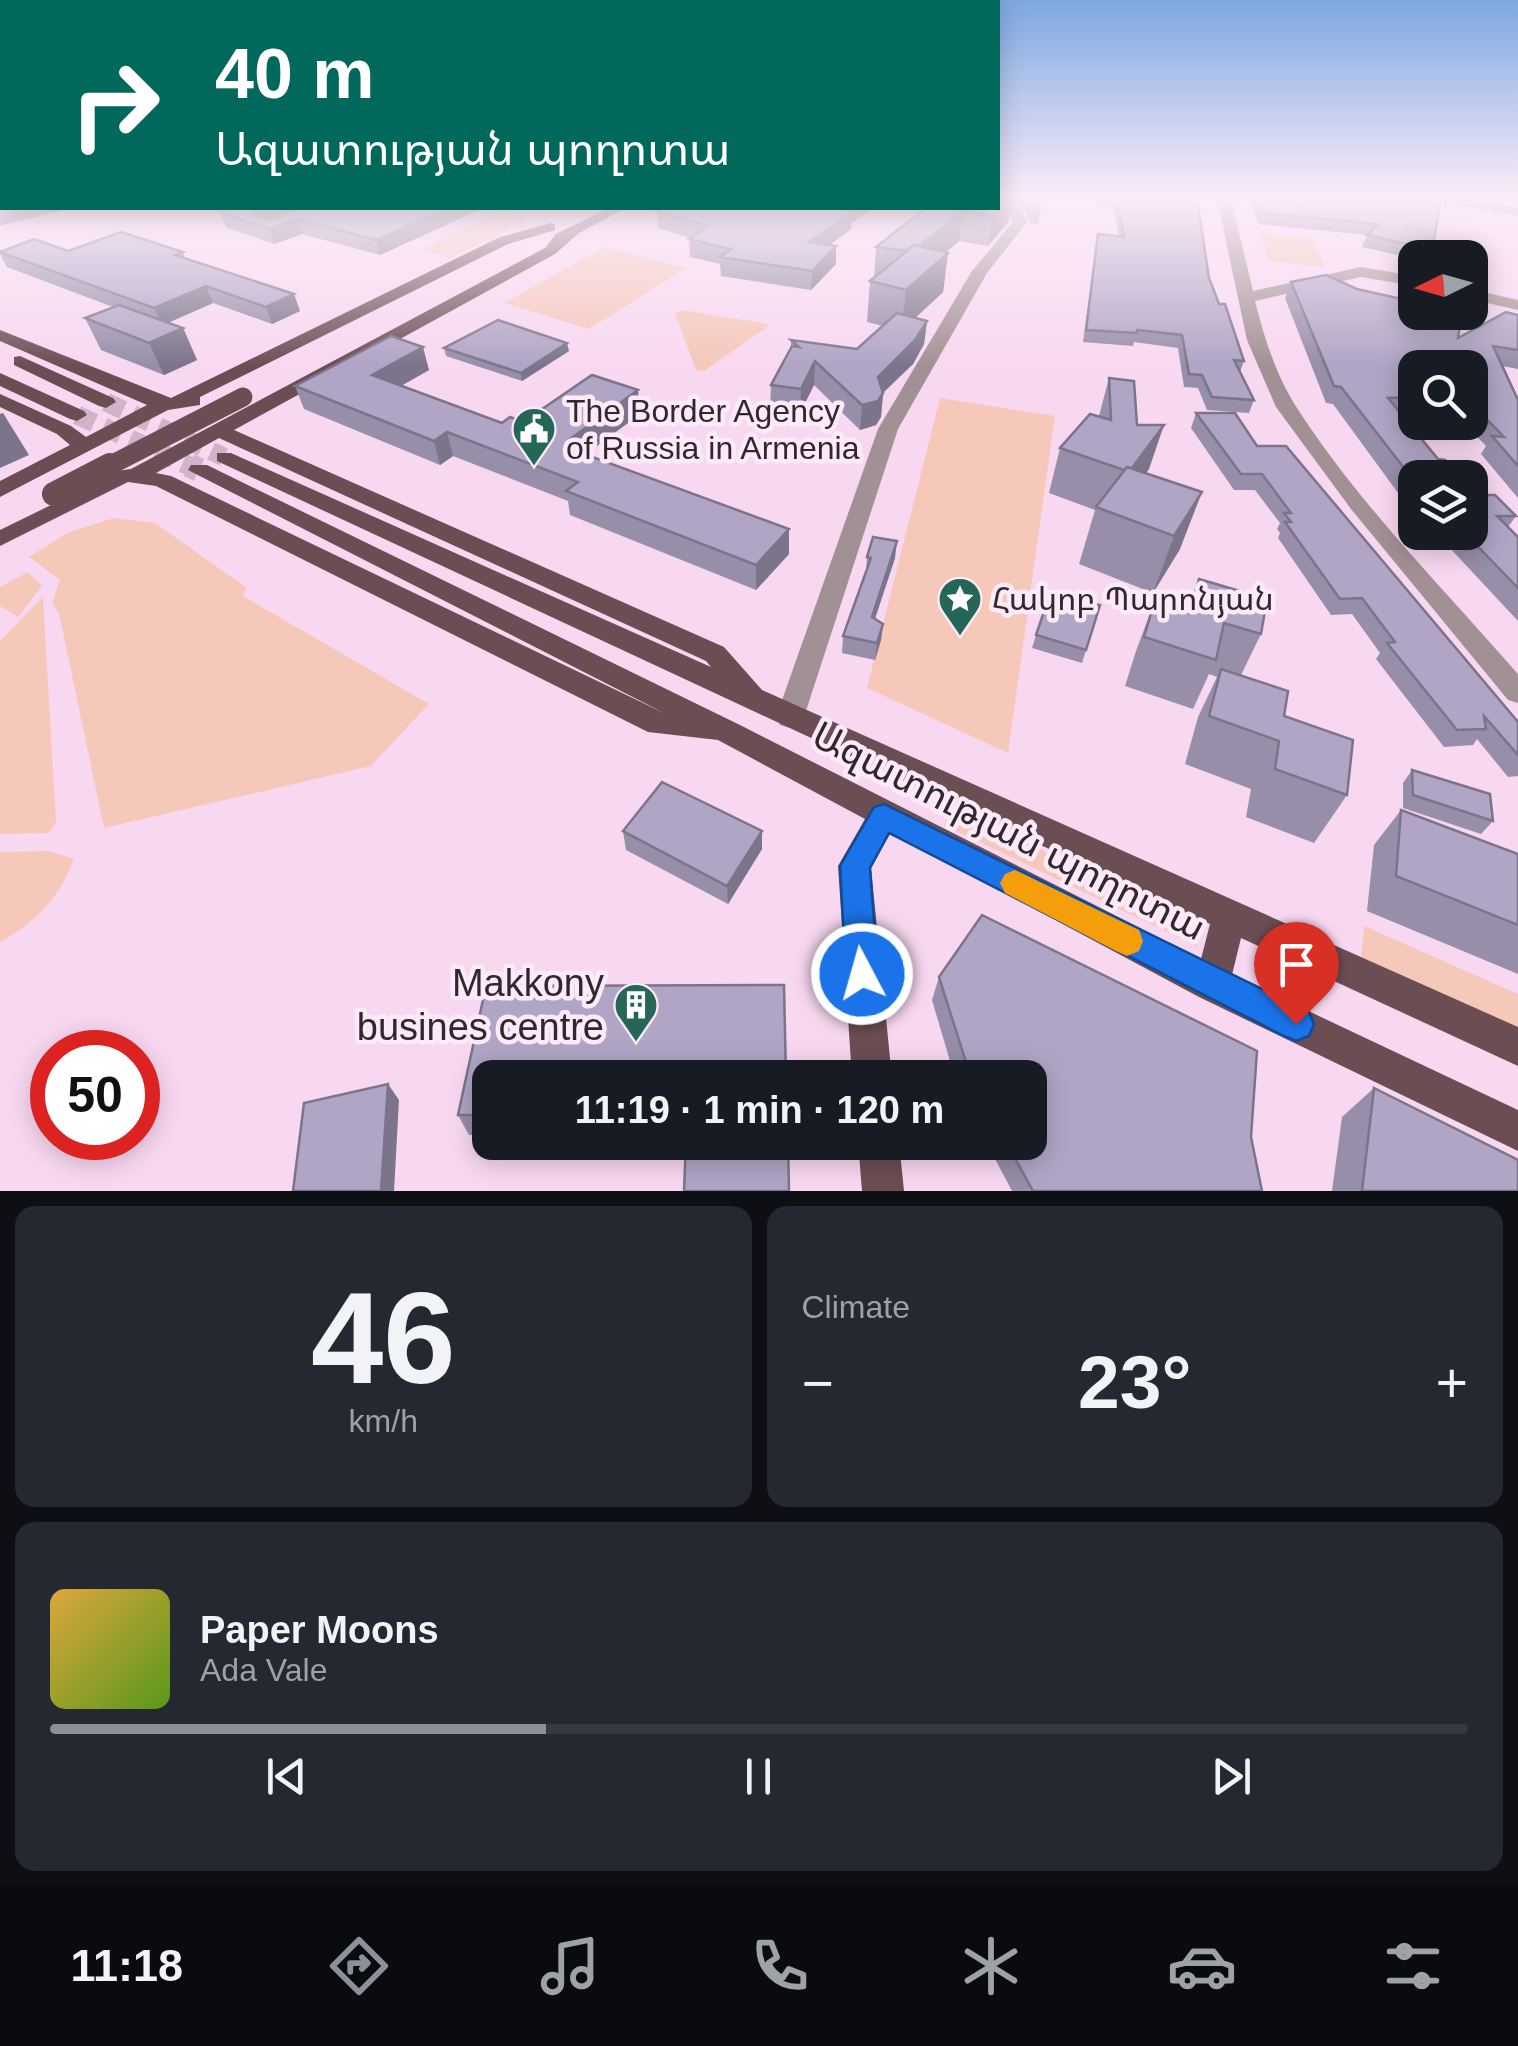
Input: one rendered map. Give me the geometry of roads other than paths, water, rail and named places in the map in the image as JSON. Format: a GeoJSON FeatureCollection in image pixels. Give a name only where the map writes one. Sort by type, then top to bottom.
{"type":"FeatureCollection","features":[{"type":"Feature","properties":{"kind":"main road"},"geometry":{"type":"LineString","coordinates":[[0,490],[475,255]]}},
{"type":"Feature","properties":{"kind":"main road"},"geometry":{"type":"LineString","coordinates":[[0,507],[47,490],[498,255]]}},
{"type":"Feature","properties":{"kind":"main road"},"geometry":{"type":"LineString","coordinates":[[236,394],[526,255]]}},
{"type":"Feature","properties":{"kind":"main road"},"geometry":{"type":"LineString","coordinates":[[0,539],[545,255]]}},
{"type":"Feature","properties":{"kind":"main road"},"geometry":{"type":"LineString","coordinates":[[0,335],[179,402]]}},
{"type":"Feature","properties":{"kind":"main road"},"geometry":{"type":"LineString","coordinates":[[0,352],[106,402]]}},
{"type":"Feature","properties":{"kind":"main road"},"geometry":{"type":"LineString","coordinates":[[0,379],[76,415]]}},
{"type":"Feature","properties":{"kind":"main road"},"geometry":{"type":"LineString","coordinates":[[0,400],[64,430],[74,455]]}},
{"type":"Feature","properties":{"kind":"main road","name":"Ազատության պողոտա"},"geometry":{"type":"LineString","coordinates":[[224,423],[715,654],[756,700]]}},
{"type":"Feature","properties":{"kind":"main road","name":"Ազատության պողոտա"},"geometry":{"type":"LineString","coordinates":[[224,457],[1518,1047]]}},
{"type":"Feature","properties":{"kind":"main road","name":"Ազատության պողոտա"},"geometry":{"type":"LineString","coordinates":[[199,470],[732,734],[1212,984],[1518,1131]]}},
{"type":"Feature","properties":{"kind":"main road","name":"Ազատության պողոտա"},"geometry":{"type":"LineString","coordinates":[[119,478],[163,481],[658,724],[732,734]]}},
{"type":"Feature","properties":{"kind":"main road"},"geometry":{"type":"LineString","coordinates":[[0,522],[47,490]]}},
{"type":"Feature","properties":{"kind":"main road"},"geometry":{"type":"LineString","coordinates":[[870,1060],[854,866],[884,816]]}},
{"type":"Feature","properties":{"kind":"main road"},"geometry":{"type":"LineString","coordinates":[[1212,984],[1229,918]]}},
{"type":"Feature","properties":{"kind":"main road"},"geometry":{"type":"LineString","coordinates":[[880,1160],[883,1191]]}},
{"type":"Feature","properties":{"kind":"street"},"geometry":{"type":"LineString","coordinates":[[790,717],[888,429],[980,270],[993,255]]}},
{"type":"Feature","properties":{"kind":"street"},"geometry":{"type":"LineString","coordinates":[[1236,255],[1256,340],[1286,407],[1360,504],[1518,692]]}},
{"type":"Feature","properties":{"kind":"street"},"geometry":{"type":"LineString","coordinates":[[1245,298],[1370,272],[1398,278]]}},
{"type":"Feature","properties":{"kind":"street"},"geometry":{"type":"LineString","coordinates":[[1488,298],[1518,305]]}},
{"type":"Feature","properties":{"kind":"tunnel"},"geometry":{"type":"LineString","coordinates":[[106,402],[224,457]]}},
{"type":"Feature","properties":{"kind":"tunnel"},"geometry":{"type":"LineString","coordinates":[[77,415],[194,468]]}},
{"type":"Feature","properties":{"kind":"tunnel"},"geometry":{"type":"LineString","coordinates":[[189,465],[199,470]]}},
{"type":"Feature","properties":{"kind":"place","name":"The Border Agency of Russia in Armenia"},"geometry":{"type":"Point","coordinates":[534,467]}},
{"type":"Feature","properties":{"kind":"place","name":"Հակոբ Պարոնյան"},"geometry":{"type":"Point","coordinates":[960,637]}},
{"type":"Feature","properties":{"kind":"place","name":"Makkony busines centre"},"geometry":{"type":"Point","coordinates":[636,1043]}}]}
